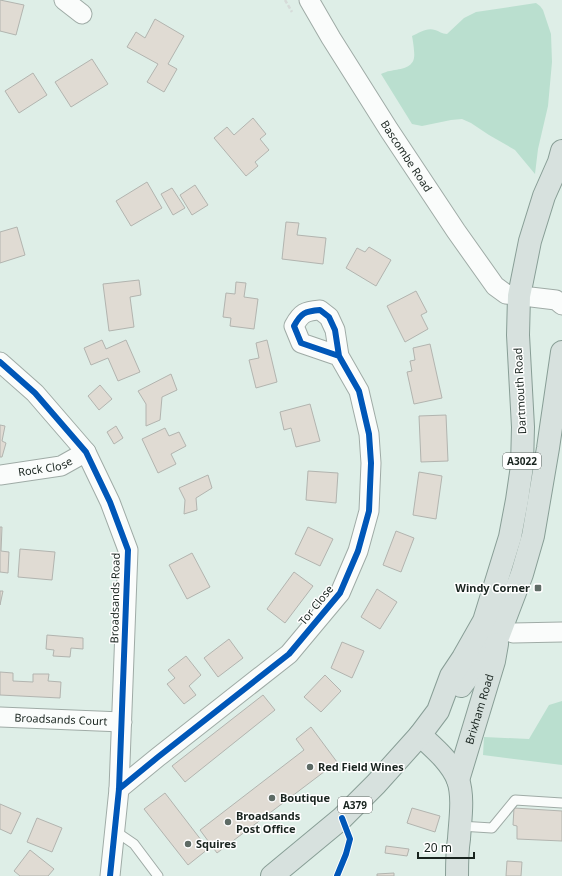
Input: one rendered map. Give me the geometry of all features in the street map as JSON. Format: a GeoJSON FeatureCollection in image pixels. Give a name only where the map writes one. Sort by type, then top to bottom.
{"type":"FeatureCollection","features":[{"type":"Feature","properties":{"kind":"main road","name":"Dartmouth Road"},"geometry":{"type":"LineString","coordinates":[[494,629],[522,466],[523,427],[518,335],[519,296],[530,241],[544,196],[562,151]]}},
{"type":"Feature","properties":{"kind":"main road","name":"A3022"},"geometry":{"type":"LineString","coordinates":[[494,629],[522,574],[533,536],[562,352]]}},
{"type":"Feature","properties":{"kind":"main road"},"geometry":{"type":"LineString","coordinates":[[420,735],[438,711],[459,688],[494,629]]}},
{"type":"Feature","properties":{"kind":"main road","name":"Brixham Road"},"geometry":{"type":"LineString","coordinates":[[458,780],[494,661],[494,629]]}},
{"type":"Feature","properties":{"kind":"main road","name":"Brixham Road"},"geometry":{"type":"LineString","coordinates":[[420,735],[438,752],[458,780],[461,792],[457,876]]}},
{"type":"Feature","properties":{"kind":"main road","name":"A379"},"geometry":{"type":"LineString","coordinates":[[272,876],[342,818],[376,784],[420,735]]}},
{"type":"Feature","properties":{"kind":"street"},"geometry":{"type":"LineString","coordinates":[[64,0],[82,14]]}},
{"type":"Feature","properties":{"kind":"street","name":"Bascombe Road"},"geometry":{"type":"LineString","coordinates":[[309,0],[389,130],[456,231],[495,286],[506,294],[556,300],[562,305]]}},
{"type":"Feature","properties":{"kind":"street","name":"Tor Close"},"geometry":{"type":"LineString","coordinates":[[120,789],[158,757],[289,654],[340,593],[358,551],[369,511],[371,463],[369,434],[358,391],[339,356]]}},
{"type":"Feature","properties":{"kind":"street","name":"Broadsands Road"},"geometry":{"type":"LineString","coordinates":[[0,362],[35,393],[86,452],[110,502],[128,550],[120,789],[110,876]]}},
{"type":"Feature","properties":{"kind":"street","name":"Rock Close"},"geometry":{"type":"LineString","coordinates":[[0,475],[61,466],[86,452]]}},
{"type":"Feature","properties":{"kind":"street"},"geometry":{"type":"LineString","coordinates":[[494,629],[512,633],[562,632]]}},
{"type":"Feature","properties":{"kind":"street","name":"Broadsands Court"},"geometry":{"type":"LineString","coordinates":[[0,717],[122,722]]}},
{"type":"Feature","properties":{"kind":"lane"},"geometry":{"type":"LineString","coordinates":[[460,826],[492,828],[515,800],[562,804]]}},
{"type":"Feature","properties":{"kind":"lane"},"geometry":{"type":"LineString","coordinates":[[115,831],[134,844],[158,876]]}},
{"type":"Feature","properties":{"kind":"green space"},"geometry":{"type":"Polygon","coordinates":[[[536,3],[543,10],[551,34],[552,62],[548,106],[538,149],[535,174],[515,150],[462,119],[422,126],[412,124],[381,74],[404,68],[413,62],[414,47],[412,36],[429,29],[447,34],[464,18],[476,12],[536,3]]]}},
{"type":"Feature","properties":{"kind":"green space"},"geometry":{"type":"Polygon","coordinates":[[[562,701],[562,765],[483,755],[484,737],[529,739],[549,705],[562,701]]]}},
{"type":"Feature","properties":{"kind":"building"},"geometry":{"type":"Polygon","coordinates":[[[0,0],[24,5],[16,35],[0,31],[0,0]]]}},
{"type":"Feature","properties":{"kind":"building"},"geometry":{"type":"Polygon","coordinates":[[[155,19],[184,36],[168,64],[177,69],[164,92],[147,82],[158,64],[127,47],[136,32],[145,38],[155,19]]]}},
{"type":"Feature","properties":{"kind":"building"},"geometry":{"type":"Polygon","coordinates":[[[92,59],[108,84],[71,107],[55,82],[92,59]]]}},
{"type":"Feature","properties":{"kind":"building"},"geometry":{"type":"Polygon","coordinates":[[[33,73],[47,95],[19,113],[5,91],[33,73]]]}},
{"type":"Feature","properties":{"kind":"building"},"geometry":{"type":"Polygon","coordinates":[[[253,118],[266,134],[260,139],[269,150],[255,162],[258,166],[246,176],[214,138],[227,127],[234,135],[253,118]]]}},
{"type":"Feature","properties":{"kind":"building"},"geometry":{"type":"Polygon","coordinates":[[[147,182],[162,208],[131,226],[116,201],[147,182]]]}},
{"type":"Feature","properties":{"kind":"building"},"geometry":{"type":"Polygon","coordinates":[[[195,185],[208,205],[192,215],[180,195],[195,185]]]}},
{"type":"Feature","properties":{"kind":"building"},"geometry":{"type":"Polygon","coordinates":[[[172,188],[185,208],[173,215],[161,194],[172,188]]]}},
{"type":"Feature","properties":{"kind":"building"},"geometry":{"type":"Polygon","coordinates":[[[286,222],[299,223],[297,235],[326,238],[323,264],[282,259],[286,222]]]}},
{"type":"Feature","properties":{"kind":"building"},"geometry":{"type":"Polygon","coordinates":[[[17,227],[25,255],[0,263],[0,232],[17,227]]]}},
{"type":"Feature","properties":{"kind":"building"},"geometry":{"type":"Polygon","coordinates":[[[369,247],[391,260],[376,286],[346,268],[357,248],[365,252],[369,247]]]}},
{"type":"Feature","properties":{"kind":"building"},"geometry":{"type":"Polygon","coordinates":[[[139,280],[141,295],[130,297],[134,327],[109,331],[103,284],[139,280]]]}},
{"type":"Feature","properties":{"kind":"building"},"geometry":{"type":"Polygon","coordinates":[[[236,282],[246,283],[244,297],[258,299],[254,329],[230,326],[231,318],[223,317],[226,293],[235,294],[236,282]]]}},
{"type":"Feature","properties":{"kind":"building"},"geometry":{"type":"Polygon","coordinates":[[[416,291],[427,312],[421,315],[428,329],[405,342],[387,306],[416,291]]]}},
{"type":"Feature","properties":{"kind":"building"},"geometry":{"type":"Polygon","coordinates":[[[102,340],[106,349],[126,340],[140,372],[118,381],[108,358],[91,365],[84,348],[102,340]]]}},
{"type":"Feature","properties":{"kind":"building"},"geometry":{"type":"Polygon","coordinates":[[[267,340],[277,382],[256,388],[249,360],[259,358],[256,343],[267,340]]]}},
{"type":"Feature","properties":{"kind":"building"},"geometry":{"type":"Polygon","coordinates":[[[430,344],[442,398],[414,404],[407,372],[412,371],[410,361],[415,360],[413,348],[430,344]]]}},
{"type":"Feature","properties":{"kind":"building"},"geometry":{"type":"Polygon","coordinates":[[[171,374],[177,390],[162,397],[160,420],[146,426],[146,404],[138,391],[171,374]]]}},
{"type":"Feature","properties":{"kind":"building"},"geometry":{"type":"Polygon","coordinates":[[[100,385],[112,399],[99,410],[88,396],[100,385]]]}},
{"type":"Feature","properties":{"kind":"building"},"geometry":{"type":"Polygon","coordinates":[[[310,404],[320,441],[296,447],[291,428],[284,430],[280,412],[310,404]]]}},
{"type":"Feature","properties":{"kind":"building"},"geometry":{"type":"Polygon","coordinates":[[[446,415],[448,461],[421,462],[419,416],[446,415]]]}},
{"type":"Feature","properties":{"kind":"building"},"geometry":{"type":"Polygon","coordinates":[[[0,425],[5,426],[2,441],[6,443],[2,457],[0,457],[0,425]]]}},
{"type":"Feature","properties":{"kind":"building"},"geometry":{"type":"Polygon","coordinates":[[[116,426],[123,438],[114,444],[107,432],[116,426]]]}},
{"type":"Feature","properties":{"kind":"building"},"geometry":{"type":"Polygon","coordinates":[[[165,428],[169,436],[179,432],[186,446],[171,454],[176,464],[158,473],[142,439],[165,428]]]}},
{"type":"Feature","properties":{"kind":"building"},"geometry":{"type":"Polygon","coordinates":[[[308,471],[338,473],[336,503],[306,500],[308,471]]]}},
{"type":"Feature","properties":{"kind":"building"},"geometry":{"type":"Polygon","coordinates":[[[419,472],[442,476],[436,519],[413,515],[419,472]]]}},
{"type":"Feature","properties":{"kind":"building"},"geometry":{"type":"Polygon","coordinates":[[[208,475],[212,488],[196,498],[197,510],[184,514],[185,500],[179,488],[208,475]]]}},
{"type":"Feature","properties":{"kind":"building"},"geometry":{"type":"Polygon","coordinates":[[[0,527],[2,527],[1,551],[9,552],[8,573],[0,572],[0,527]]]}},
{"type":"Feature","properties":{"kind":"building"},"geometry":{"type":"Polygon","coordinates":[[[308,527],[333,539],[320,566],[295,554],[308,527]]]}},
{"type":"Feature","properties":{"kind":"building"},"geometry":{"type":"Polygon","coordinates":[[[396,531],[414,538],[401,572],[383,565],[396,531]]]}},
{"type":"Feature","properties":{"kind":"building"},"geometry":{"type":"Polygon","coordinates":[[[20,549],[55,552],[52,580],[18,577],[20,549]]]}},
{"type":"Feature","properties":{"kind":"building"},"geometry":{"type":"Polygon","coordinates":[[[192,553],[210,587],[187,599],[169,565],[192,553]]]}},
{"type":"Feature","properties":{"kind":"building"},"geometry":{"type":"Polygon","coordinates":[[[294,572],[313,586],[285,623],[267,609],[294,572]]]}},
{"type":"Feature","properties":{"kind":"building"},"geometry":{"type":"Polygon","coordinates":[[[377,589],[397,602],[380,629],[361,617],[377,589]]]}},
{"type":"Feature","properties":{"kind":"building"},"geometry":{"type":"Polygon","coordinates":[[[0,591],[3,591],[0,605],[0,591]]]}},
{"type":"Feature","properties":{"kind":"building"},"geometry":{"type":"Polygon","coordinates":[[[47,635],[83,638],[83,649],[71,648],[70,657],[53,656],[54,650],[46,649],[47,635]]]}},
{"type":"Feature","properties":{"kind":"building"},"geometry":{"type":"Polygon","coordinates":[[[229,639],[243,658],[218,677],[204,658],[229,639]]]}},
{"type":"Feature","properties":{"kind":"building"},"geometry":{"type":"Polygon","coordinates":[[[342,642],[364,651],[352,678],[331,668],[342,642]]]}},
{"type":"Feature","properties":{"kind":"building"},"geometry":{"type":"Polygon","coordinates":[[[186,656],[201,675],[189,686],[196,695],[184,704],[167,684],[175,678],[168,670],[186,656]]]}},
{"type":"Feature","properties":{"kind":"building"},"geometry":{"type":"Polygon","coordinates":[[[0,672],[13,673],[13,681],[33,682],[33,674],[49,674],[48,681],[61,682],[60,698],[0,695],[0,672]]]}},
{"type":"Feature","properties":{"kind":"building"},"geometry":{"type":"Polygon","coordinates":[[[325,675],[341,691],[321,712],[304,697],[325,675]]]}},
{"type":"Feature","properties":{"kind":"building"},"geometry":{"type":"Polygon","coordinates":[[[263,695],[275,710],[185,782],[172,766],[263,695]]]}},
{"type":"Feature","properties":{"kind":"building"},"geometry":{"type":"Polygon","coordinates":[[[311,727],[337,762],[217,853],[200,830],[304,750],[296,739],[311,727]]]}},
{"type":"Feature","properties":{"kind":"building"},"geometry":{"type":"Polygon","coordinates":[[[165,793],[208,849],[188,865],[144,809],[165,793]]]}},
{"type":"Feature","properties":{"kind":"building"},"geometry":{"type":"Polygon","coordinates":[[[0,804],[21,813],[11,834],[0,829],[0,804]]]}},
{"type":"Feature","properties":{"kind":"building"},"geometry":{"type":"Polygon","coordinates":[[[412,808],[440,816],[435,832],[407,823],[412,808]]]}},
{"type":"Feature","properties":{"kind":"building"},"geometry":{"type":"Polygon","coordinates":[[[514,808],[562,811],[562,841],[517,839],[517,826],[513,825],[514,808]]]}},
{"type":"Feature","properties":{"kind":"building"},"geometry":{"type":"Polygon","coordinates":[[[37,818],[62,828],[52,852],[27,842],[37,818]]]}},
{"type":"Feature","properties":{"kind":"building"},"geometry":{"type":"Polygon","coordinates":[[[386,846],[409,849],[407,856],[385,853],[386,846]]]}},
{"type":"Feature","properties":{"kind":"building"},"geometry":{"type":"Polygon","coordinates":[[[30,850],[54,869],[48,876],[20,876],[14,871],[30,850]]]}},
{"type":"Feature","properties":{"kind":"building"},"geometry":{"type":"Polygon","coordinates":[[[507,861],[522,862],[521,876],[506,876],[507,861]]]}},
{"type":"Feature","properties":{"kind":"building"},"geometry":{"type":"Polygon","coordinates":[[[394,873],[394,876],[377,876],[377,874],[394,873]]]}},
{"type":"Feature","properties":{"kind":"cycle path"},"geometry":{"type":"LineString","coordinates":[[119,789],[289,654],[340,593],[358,551],[369,511],[371,463],[369,434],[359,391],[339,356],[301,343],[294,326],[301,315],[307,312],[320,310],[329,317],[335,330],[339,356]]}},
{"type":"Feature","properties":{"kind":"cycle path"},"geometry":{"type":"LineString","coordinates":[[0,362],[35,393],[86,452],[110,502],[128,550],[119,789],[110,876]]}},
{"type":"Feature","properties":{"kind":"cycle path"},"geometry":{"type":"LineString","coordinates":[[337,876],[350,839],[342,818]]}},
{"type":"Feature","properties":{"kind":"place","name":"Windy Corner"},"geometry":{"type":"Point","coordinates":[538,588]}},
{"type":"Feature","properties":{"kind":"place","name":"Red Field Wines"},"geometry":{"type":"Point","coordinates":[310,767]}},
{"type":"Feature","properties":{"kind":"place","name":"Boutique"},"geometry":{"type":"Point","coordinates":[272,798]}},
{"type":"Feature","properties":{"kind":"place","name":"Broadsands Post Office"},"geometry":{"type":"Point","coordinates":[228,822]}},
{"type":"Feature","properties":{"kind":"place","name":"Squires"},"geometry":{"type":"Point","coordinates":[188,844]}}]}
